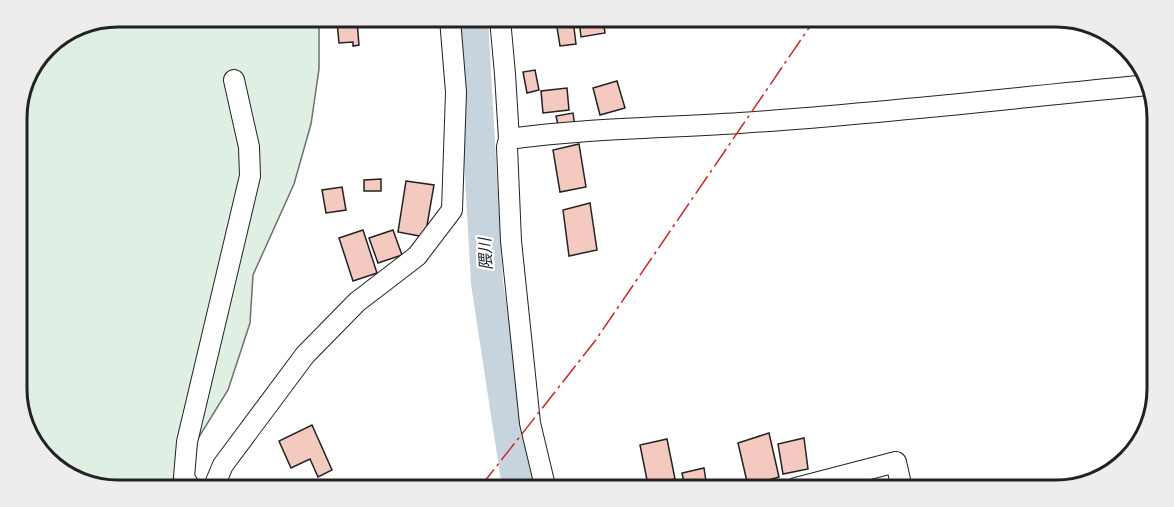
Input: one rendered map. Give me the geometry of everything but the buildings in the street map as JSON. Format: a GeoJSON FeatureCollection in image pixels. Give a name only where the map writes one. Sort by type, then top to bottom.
{"type":"FeatureCollection","features":[{"type":"Feature","properties":{"kind":"street"},"geometry":{"type":"LineString","coordinates":[[217,480],[223,465],[305,355],[357,302],[417,256],[452,210],[456,92],[451,27]]}},
{"type":"Feature","properties":{"kind":"street"},"geometry":{"type":"LineString","coordinates":[[501,27],[509,139],[507,147],[511,241],[530,423],[544,480]]}},
{"type":"Feature","properties":{"kind":"street"},"geometry":{"type":"LineString","coordinates":[[185,480],[183,477],[187,442],[250,176],[249,147],[234,81]]}},
{"type":"Feature","properties":{"kind":"street"},"geometry":{"type":"LineString","coordinates":[[509,139],[619,128],[739,123],[850,114],[1141,86]]}},
{"type":"Feature","properties":{"kind":"street"},"geometry":{"type":"LineString","coordinates":[[827,480],[896,462],[900,480]]}},
{"type":"Feature","properties":{"kind":"green space"},"geometry":{"type":"Polygon","coordinates":[[[118,27],[319,27],[319,69],[311,124],[294,184],[253,275],[250,323],[228,390],[172,480],[118,480],[83,473],[62,461],[46,445],[34,424],[27,389],[27,112],[36,78],[46,62],[67,42],[83,34],[118,27]]]}},
{"type":"Feature","properties":{"kind":"waterway","name":"隈川"},"geometry":{"type":"LineString","coordinates":[[472,27],[487,283],[517,480]]}},
{"type":"Feature","properties":{"kind":"power"},"geometry":{"type":"LineString","coordinates":[[486,480],[595,341],[810,27]]}}]}
